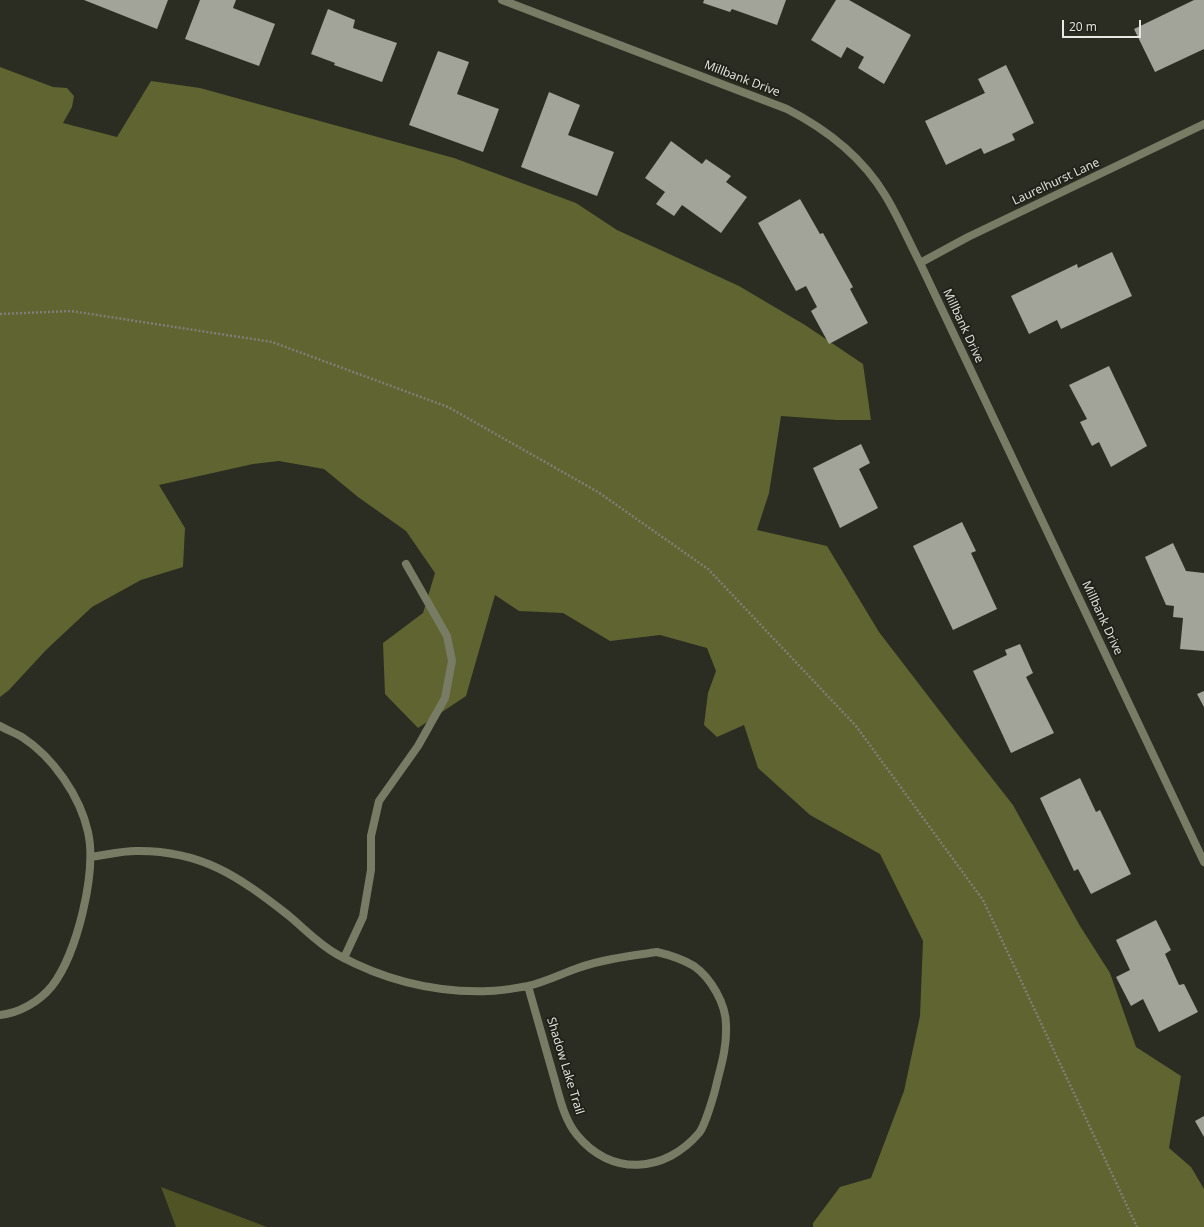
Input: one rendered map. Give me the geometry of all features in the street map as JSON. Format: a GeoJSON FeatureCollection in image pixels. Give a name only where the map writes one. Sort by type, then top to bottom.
{"type":"FeatureCollection","features":[{"type":"Feature","properties":{"kind":"street","name":"Millbank Drive"},"geometry":{"type":"LineString","coordinates":[[502,0],[788,109],[810,121],[837,140],[865,168],[885,195],[920,263],[1204,862]]}},
{"type":"Feature","properties":{"kind":"street","name":"Laurelhurst Lane"},"geometry":{"type":"LineString","coordinates":[[920,263],[968,237],[1204,124]]}},
{"type":"Feature","properties":{"kind":"street"},"geometry":{"type":"LineString","coordinates":[[344,958],[363,917],[371,870],[371,836],[379,801],[418,746],[445,698],[452,661],[447,636],[406,564]]}},
{"type":"Feature","properties":{"kind":"street"},"geometry":{"type":"LineString","coordinates":[[0,726],[21,737],[42,753],[66,782],[79,806],[86,826],[91,857],[84,904],[72,946],[63,969],[51,987],[35,1002],[12,1014],[0,1015]]}},
{"type":"Feature","properties":{"kind":"street","name":"Shadow Lake Trail"},"geometry":{"type":"LineString","coordinates":[[91,857],[135,851],[166,852],[196,859],[215,866],[251,886],[295,921],[309,935],[344,958],[371,971],[406,982],[454,990],[490,991],[541,983],[577,968],[616,958],[657,952],[675,957],[694,967],[713,986],[722,1004],[726,1024],[725,1051],[715,1091],[700,1131],[681,1151],[663,1160],[640,1165],[620,1163],[590,1149],[576,1134],[564,1114],[528,986]]}},
{"type":"Feature","properties":{"kind":"path"},"geometry":{"type":"LineString","coordinates":[[0,314],[72,311],[272,342],[448,407],[598,492],[708,569],[856,726],[983,900],[1136,1227]]}},
{"type":"Feature","properties":{"kind":"green space"},"geometry":{"type":"Polygon","coordinates":[[[0,67],[53,87],[67,88],[74,96],[72,107],[63,123],[117,137],[151,81],[200,88],[454,158],[576,203],[617,230],[739,286],[805,325],[863,364],[871,420],[837,420],[781,416],[769,493],[757,530],[827,546],[879,632],[1013,805],[1080,926],[1110,973],[1136,1047],[1181,1076],[1169,1148],[1191,1167],[1204,1189],[1204,1227],[813,1227],[813,1223],[840,1187],[871,1178],[904,1091],[920,1016],[923,941],[880,854],[810,815],[758,768],[744,725],[717,737],[704,725],[708,693],[716,671],[707,648],[660,635],[610,641],[563,613],[519,611],[495,595],[466,696],[418,728],[385,694],[383,643],[423,613],[435,573],[406,531],[358,497],[324,469],[279,461],[253,464],[159,485],[185,528],[183,567],[141,580],[92,607],[46,650],[9,690],[0,697],[0,67]]]}},
{"type":"Feature","properties":{"kind":"green space"},"geometry":{"type":"Polygon","coordinates":[[[161,1187],[267,1227],[176,1227],[161,1187]]]}},
{"type":"Feature","properties":{"kind":"building"},"geometry":{"type":"Polygon","coordinates":[[[84,0],[168,0],[157,29],[84,0]]]}},
{"type":"Feature","properties":{"kind":"building"},"geometry":{"type":"Polygon","coordinates":[[[200,0],[236,0],[233,8],[275,24],[259,66],[185,39],[200,0]]]}},
{"type":"Feature","properties":{"kind":"building"},"geometry":{"type":"Polygon","coordinates":[[[704,0],[786,0],[777,25],[732,9],[730,12],[703,3],[704,0]]]}},
{"type":"Feature","properties":{"kind":"building"},"geometry":{"type":"Polygon","coordinates":[[[836,0],[849,0],[911,35],[884,84],[858,68],[864,57],[847,47],[841,58],[811,40],[836,0]]]}},
{"type":"Feature","properties":{"kind":"building"},"geometry":{"type":"Polygon","coordinates":[[[1194,0],[1204,0],[1204,49],[1155,72],[1134,29],[1194,0]]]}},
{"type":"Feature","properties":{"kind":"building"},"geometry":{"type":"Polygon","coordinates":[[[328,9],[355,20],[353,28],[397,43],[382,82],[334,65],[335,63],[311,54],[328,9]]]}},
{"type":"Feature","properties":{"kind":"building"},"geometry":{"type":"Polygon","coordinates":[[[438,51],[469,62],[457,94],[499,109],[483,152],[409,125],[438,51]]]}},
{"type":"Feature","properties":{"kind":"building"},"geometry":{"type":"Polygon","coordinates":[[[1006,65],[1034,123],[1012,134],[1015,140],[984,154],[981,148],[946,165],[925,121],[985,93],[978,79],[1006,65]]]}},
{"type":"Feature","properties":{"kind":"building"},"geometry":{"type":"Polygon","coordinates":[[[549,92],[580,105],[568,135],[614,152],[597,196],[521,167],[549,92]]]}},
{"type":"Feature","properties":{"kind":"building"},"geometry":{"type":"Polygon","coordinates":[[[671,141],[702,164],[706,159],[731,176],[726,182],[747,197],[721,233],[682,205],[674,216],[656,204],[665,192],[645,178],[671,141]]]}},
{"type":"Feature","properties":{"kind":"building"},"geometry":{"type":"Polygon","coordinates":[[[800,199],[820,234],[823,233],[853,287],[850,289],[868,323],[829,344],[811,311],[817,307],[806,286],[796,291],[758,223],[800,199]]]}},
{"type":"Feature","properties":{"kind":"building"},"geometry":{"type":"Polygon","coordinates":[[[1112,252],[1132,296],[1061,329],[1057,320],[1029,334],[1011,296],[1077,264],[1078,268],[1112,252]]]}},
{"type":"Feature","properties":{"kind":"building"},"geometry":{"type":"Polygon","coordinates":[[[1109,366],[1147,446],[1111,467],[1099,442],[1092,446],[1080,422],[1087,419],[1069,385],[1109,366]]]}},
{"type":"Feature","properties":{"kind":"building"},"geometry":{"type":"Polygon","coordinates":[[[861,444],[870,463],[859,469],[878,508],[840,528],[813,468],[861,444]]]}},
{"type":"Feature","properties":{"kind":"building"},"geometry":{"type":"Polygon","coordinates":[[[962,522],[976,551],[971,553],[997,609],[953,630],[913,546],[962,522]]]}},
{"type":"Feature","properties":{"kind":"building"},"geometry":{"type":"Polygon","coordinates":[[[1173,543],[1186,571],[1204,573],[1204,651],[1180,649],[1183,618],[1173,617],[1174,606],[1166,605],[1145,557],[1173,543]]]}},
{"type":"Feature","properties":{"kind":"building"},"geometry":{"type":"Polygon","coordinates":[[[1020,644],[1033,673],[1026,677],[1054,733],[1011,753],[973,671],[1007,655],[1005,650],[1020,644]]]}},
{"type":"Feature","properties":{"kind":"building"},"geometry":{"type":"Polygon","coordinates":[[[1204,691],[1204,707],[1197,694],[1204,691]]]}},
{"type":"Feature","properties":{"kind":"building"},"geometry":{"type":"Polygon","coordinates":[[[1080,778],[1096,812],[1100,810],[1131,874],[1091,894],[1078,869],[1074,871],[1040,798],[1080,778]]]}},
{"type":"Feature","properties":{"kind":"building"},"geometry":{"type":"Polygon","coordinates":[[[1156,920],[1171,950],[1165,954],[1179,985],[1184,984],[1198,1012],[1159,1032],[1143,999],[1131,1006],[1116,977],[1130,970],[1116,940],[1156,920]]]}},
{"type":"Feature","properties":{"kind":"building"},"geometry":{"type":"Polygon","coordinates":[[[1204,1116],[1204,1137],[1195,1121],[1204,1116]]]}}]}
